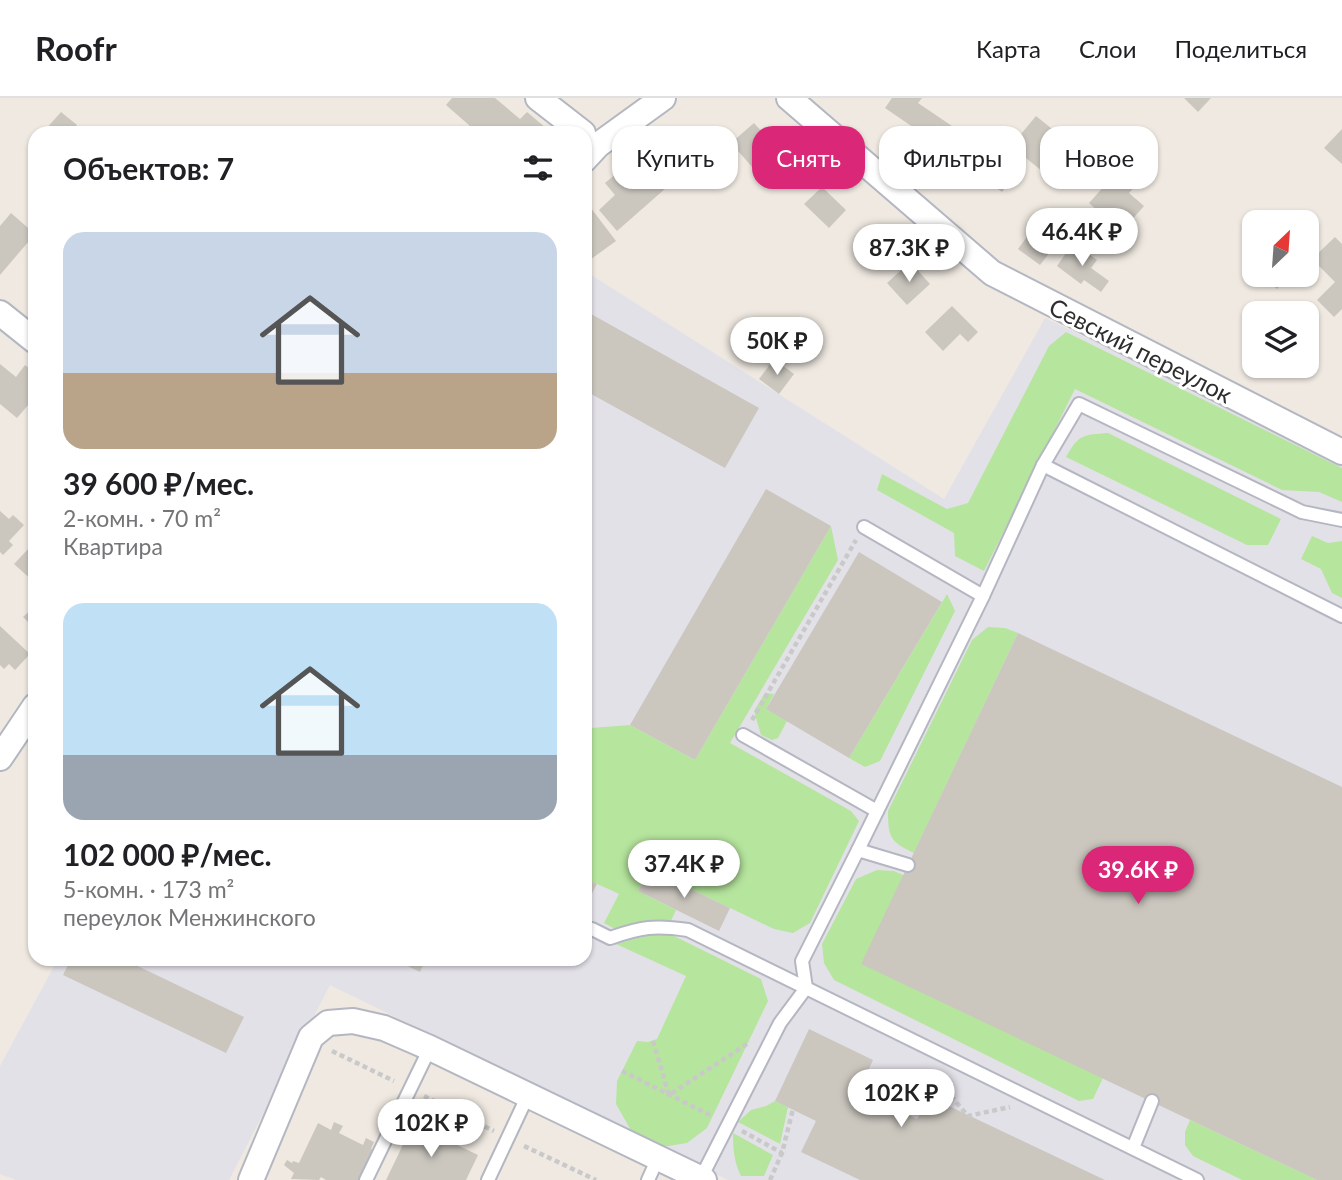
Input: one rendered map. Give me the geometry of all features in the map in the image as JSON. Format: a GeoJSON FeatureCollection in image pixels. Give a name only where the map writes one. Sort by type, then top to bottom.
{"type":"FeatureCollection","features":[{"type":"Feature","properties":{"kind":"street"},"geometry":{"type":"LineString","coordinates":[[538,98],[569,126]]}},
{"type":"Feature","properties":{"kind":"street"},"geometry":{"type":"LineString","coordinates":[[592,141],[663,98]]}},
{"type":"Feature","properties":{"kind":"street","name":"Севский переулок"},"geometry":{"type":"LineString","coordinates":[[789,98],[992,273],[1342,452]]}},
{"type":"Feature","properties":{"kind":"street"},"geometry":{"type":"LineString","coordinates":[[0,313],[28,335]]}},
{"type":"Feature","properties":{"kind":"street"},"geometry":{"type":"LineString","coordinates":[[0,758],[28,716]]}},
{"type":"Feature","properties":{"kind":"street"},"geometry":{"type":"LineString","coordinates":[[251,1180],[311,1037],[328,1023],[353,1021],[384,1028],[528,1095],[653,1169],[702,1179]]}},
{"type":"Feature","properties":{"kind":"lane"},"geometry":{"type":"LineString","coordinates":[[702,1179],[780,1023],[806,988],[802,961],[1043,466],[1079,404],[1302,512],[1342,520]]}},
{"type":"Feature","properties":{"kind":"lane"},"geometry":{"type":"LineString","coordinates":[[1043,466],[1342,616]]}},
{"type":"Feature","properties":{"kind":"lane"},"geometry":{"type":"LineString","coordinates":[[864,527],[982,596]]}},
{"type":"Feature","properties":{"kind":"lane"},"geometry":{"type":"LineString","coordinates":[[743,735],[877,811]]}},
{"type":"Feature","properties":{"kind":"lane"},"geometry":{"type":"LineString","coordinates":[[858,850],[908,864]]}},
{"type":"Feature","properties":{"kind":"lane"},"geometry":{"type":"LineString","coordinates":[[592,929],[610,938],[636,929],[666,926],[688,930],[1197,1180]]}},
{"type":"Feature","properties":{"kind":"lane"},"geometry":{"type":"LineString","coordinates":[[366,1180],[430,1048]]}},
{"type":"Feature","properties":{"kind":"lane"},"geometry":{"type":"LineString","coordinates":[[488,1180],[528,1095]]}},
{"type":"Feature","properties":{"kind":"lane"},"geometry":{"type":"LineString","coordinates":[[1133,1148],[1152,1101]]}},
{"type":"Feature","properties":{"kind":"path"},"geometry":{"type":"LineString","coordinates":[[743,735],[864,527]]}},
{"type":"Feature","properties":{"kind":"path"},"geometry":{"type":"LineString","coordinates":[[669,1095],[780,1023]]}},
{"type":"Feature","properties":{"kind":"path"},"geometry":{"type":"LineString","coordinates":[[653,1041],[669,1095]]}},
{"type":"Feature","properties":{"kind":"path"},"geometry":{"type":"LineString","coordinates":[[923,1063],[968,1116],[1038,1102]]}},
{"type":"Feature","properties":{"kind":"path"},"geometry":{"type":"LineString","coordinates":[[622,1071],[782,1153]]}},
{"type":"Feature","properties":{"kind":"path"},"geometry":{"type":"LineString","coordinates":[[770,1180],[782,1153],[793,1109]]}},
{"type":"Feature","properties":{"kind":"shaded area"},"geometry":{"type":"Polygon","coordinates":[[[592,275],[944,499],[1045,318],[1342,459],[1342,1180],[728,1180],[330,985],[229,1180],[16,1180],[0,1174],[0,1066],[54,966],[592,966],[592,275]]]}},
{"type":"Feature","properties":{"kind":"green space"},"geometry":{"type":"Polygon","coordinates":[[[1066,332],[1342,468],[1342,502],[1319,492],[1282,490],[1075,389],[984,571],[955,556],[954,533],[877,490],[882,474],[947,509],[968,503],[1049,346],[1066,332]]]}},
{"type":"Feature","properties":{"kind":"green space"},"geometry":{"type":"Polygon","coordinates":[[[1108,433],[1281,519],[1268,545],[1247,545],[1066,457],[1082,437],[1108,433]]]}},
{"type":"Feature","properties":{"kind":"green space"},"geometry":{"type":"Polygon","coordinates":[[[831,526],[838,560],[730,743],[851,811],[859,821],[810,923],[793,933],[774,929],[649,869],[638,891],[676,910],[671,921],[643,922],[615,929],[604,923],[619,894],[592,881],[592,728],[630,725],[695,760],[831,526]]]}},
{"type":"Feature","properties":{"kind":"green space"},"geometry":{"type":"Polygon","coordinates":[[[1312,536],[1328,543],[1342,541],[1342,598],[1332,593],[1321,569],[1301,559],[1312,536]]]}},
{"type":"Feature","properties":{"kind":"green space"},"geometry":{"type":"Polygon","coordinates":[[[947,594],[955,611],[880,761],[865,767],[849,758],[947,594]]]}},
{"type":"Feature","properties":{"kind":"green space"},"geometry":{"type":"Polygon","coordinates":[[[988,627],[1005,628],[1018,633],[914,853],[892,838],[888,811],[972,640],[988,627]]]}},
{"type":"Feature","properties":{"kind":"green space"},"geometry":{"type":"Polygon","coordinates":[[[765,693],[774,694],[766,709],[787,721],[778,738],[772,740],[761,735],[754,711],[765,693]]]}},
{"type":"Feature","properties":{"kind":"green space"},"geometry":{"type":"Polygon","coordinates":[[[877,870],[894,871],[903,875],[1103,1078],[1093,1099],[1079,1101],[834,980],[824,963],[822,944],[856,879],[877,870]]]}},
{"type":"Feature","properties":{"kind":"green space"},"geometry":{"type":"Polygon","coordinates":[[[664,931],[761,979],[768,1001],[707,1128],[687,1143],[662,1147],[633,1134],[616,1104],[617,1081],[637,1041],[657,1039],[686,976],[616,944],[664,931]]]}},
{"type":"Feature","properties":{"kind":"green space"},"geometry":{"type":"Polygon","coordinates":[[[775,1101],[788,1107],[780,1144],[738,1122],[751,1110],[775,1101]]]}},
{"type":"Feature","properties":{"kind":"green space"},"geometry":{"type":"Polygon","coordinates":[[[1190,1120],[1317,1180],[1242,1180],[1193,1156],[1185,1145],[1185,1132],[1190,1120]]]}},
{"type":"Feature","properties":{"kind":"green space"},"geometry":{"type":"Polygon","coordinates":[[[733,1133],[773,1155],[764,1176],[741,1176],[734,1155],[733,1133]]]}},
{"type":"Feature","properties":{"kind":"building"},"geometry":{"type":"Polygon","coordinates":[[[452,98],[495,98],[520,119],[527,112],[544,126],[470,126],[446,105],[452,98]]]}},
{"type":"Feature","properties":{"kind":"building"},"geometry":{"type":"Polygon","coordinates":[[[892,98],[922,98],[918,103],[952,126],[911,126],[885,108],[892,98]]]}},
{"type":"Feature","properties":{"kind":"building"},"geometry":{"type":"Polygon","coordinates":[[[1184,98],[1211,98],[1198,112],[1184,98]]]}},
{"type":"Feature","properties":{"kind":"building"},"geometry":{"type":"Polygon","coordinates":[[[61,112],[77,125],[76,126],[49,126],[61,112]]]}},
{"type":"Feature","properties":{"kind":"building"},"geometry":{"type":"Polygon","coordinates":[[[1036,116],[1048,126],[1040,126],[1040,169],[1026,158],[1026,128],[1036,116]]]}},
{"type":"Feature","properties":{"kind":"building"},"geometry":{"type":"Polygon","coordinates":[[[754,123],[757,126],[752,126],[752,167],[738,151],[738,137],[754,123]]]}},
{"type":"Feature","properties":{"kind":"building"},"geometry":{"type":"Polygon","coordinates":[[[1342,129],[1342,164],[1324,148],[1342,129]]]}},
{"type":"Feature","properties":{"kind":"building"},"geometry":{"type":"Polygon","coordinates":[[[612,177],[612,189],[665,189],[617,231],[599,210],[615,195],[605,183],[612,177]]]}},
{"type":"Feature","properties":{"kind":"building"},"geometry":{"type":"Polygon","coordinates":[[[820,189],[824,189],[846,210],[829,228],[804,204],[820,189]]]}},
{"type":"Feature","properties":{"kind":"building"},"geometry":{"type":"Polygon","coordinates":[[[1102,189],[1133,189],[1129,193],[1144,206],[1121,232],[1089,203],[1102,189]]]}},
{"type":"Feature","properties":{"kind":"building"},"geometry":{"type":"Polygon","coordinates":[[[1048,209],[1070,226],[1040,265],[1018,249],[1048,209]]]}},
{"type":"Feature","properties":{"kind":"building"},"geometry":{"type":"Polygon","coordinates":[[[592,210],[616,241],[592,258],[592,210]]]}},
{"type":"Feature","properties":{"kind":"building"},"geometry":{"type":"Polygon","coordinates":[[[11,213],[28,228],[28,242],[0,275],[0,226],[11,213]]]}},
{"type":"Feature","properties":{"kind":"building"},"geometry":{"type":"Polygon","coordinates":[[[1335,237],[1342,244],[1342,309],[1334,317],[1317,300],[1335,282],[1320,267],[1320,251],[1335,237]]]}},
{"type":"Feature","properties":{"kind":"building"},"geometry":{"type":"Polygon","coordinates":[[[1073,243],[1097,260],[1091,268],[1109,281],[1101,292],[1084,280],[1081,284],[1057,266],[1073,243]]]}},
{"type":"Feature","properties":{"kind":"building"},"geometry":{"type":"Polygon","coordinates":[[[910,262],[930,284],[907,305],[887,283],[910,262]]]}},
{"type":"Feature","properties":{"kind":"building"},"geometry":{"type":"Polygon","coordinates":[[[952,306],[978,332],[968,342],[960,334],[943,351],[925,332],[952,306]]]}},
{"type":"Feature","properties":{"kind":"building"},"geometry":{"type":"Polygon","coordinates":[[[592,314],[759,408],[725,468],[592,394],[592,314]]]}},
{"type":"Feature","properties":{"kind":"building"},"geometry":{"type":"Polygon","coordinates":[[[774,359],[794,374],[779,394],[759,379],[774,359]]]}},
{"type":"Feature","properties":{"kind":"building"},"geometry":{"type":"Polygon","coordinates":[[[0,364],[16,377],[25,365],[28,367],[28,405],[17,418],[0,404],[0,364]]]}},
{"type":"Feature","properties":{"kind":"building"},"geometry":{"type":"Polygon","coordinates":[[[766,489],[831,526],[695,760],[630,725],[766,489]]]}},
{"type":"Feature","properties":{"kind":"building"},"geometry":{"type":"Polygon","coordinates":[[[0,511],[9,519],[13,515],[24,525],[9,541],[13,545],[3,555],[0,552],[0,511]]]}},
{"type":"Feature","properties":{"kind":"building"},"geometry":{"type":"Polygon","coordinates":[[[28,549],[28,577],[14,564],[28,549]]]}},
{"type":"Feature","properties":{"kind":"building"},"geometry":{"type":"Polygon","coordinates":[[[859,552],[942,602],[849,758],[766,709],[859,552]]]}},
{"type":"Feature","properties":{"kind":"building"},"geometry":{"type":"Polygon","coordinates":[[[0,626],[28,652],[28,656],[15,670],[9,664],[4,669],[0,665],[0,626]]]}},
{"type":"Feature","properties":{"kind":"building"},"geometry":{"type":"Polygon","coordinates":[[[1018,633],[1342,787],[1342,1180],[1317,1180],[861,964],[1018,633]]]}},
{"type":"Feature","properties":{"kind":"building"},"geometry":{"type":"Polygon","coordinates":[[[649,869],[730,908],[719,931],[638,891],[649,869]]]}},
{"type":"Feature","properties":{"kind":"building"},"geometry":{"type":"Polygon","coordinates":[[[68,966],[138,966],[244,1017],[226,1053],[63,975],[68,966]]]}},
{"type":"Feature","properties":{"kind":"building"},"geometry":{"type":"Polygon","coordinates":[[[408,966],[423,966],[420,972],[408,966]]]}},
{"type":"Feature","properties":{"kind":"building"},"geometry":{"type":"Polygon","coordinates":[[[809,1029],[873,1060],[859,1091],[917,1119],[930,1097],[1105,1180],[860,1180],[801,1152],[816,1121],[775,1101],[809,1029]]]}},
{"type":"Feature","properties":{"kind":"building"},"geometry":{"type":"Polygon","coordinates":[[[334,1122],[343,1126],[339,1133],[363,1145],[366,1138],[374,1142],[371,1149],[374,1150],[359,1180],[326,1180],[321,1177],[319,1180],[291,1179],[294,1173],[284,1165],[287,1160],[299,1163],[318,1123],[331,1130],[334,1122]]]}},
{"type":"Feature","properties":{"kind":"building"},"geometry":{"type":"Polygon","coordinates":[[[413,1124],[478,1155],[466,1180],[386,1180],[413,1124]]]}}]}
